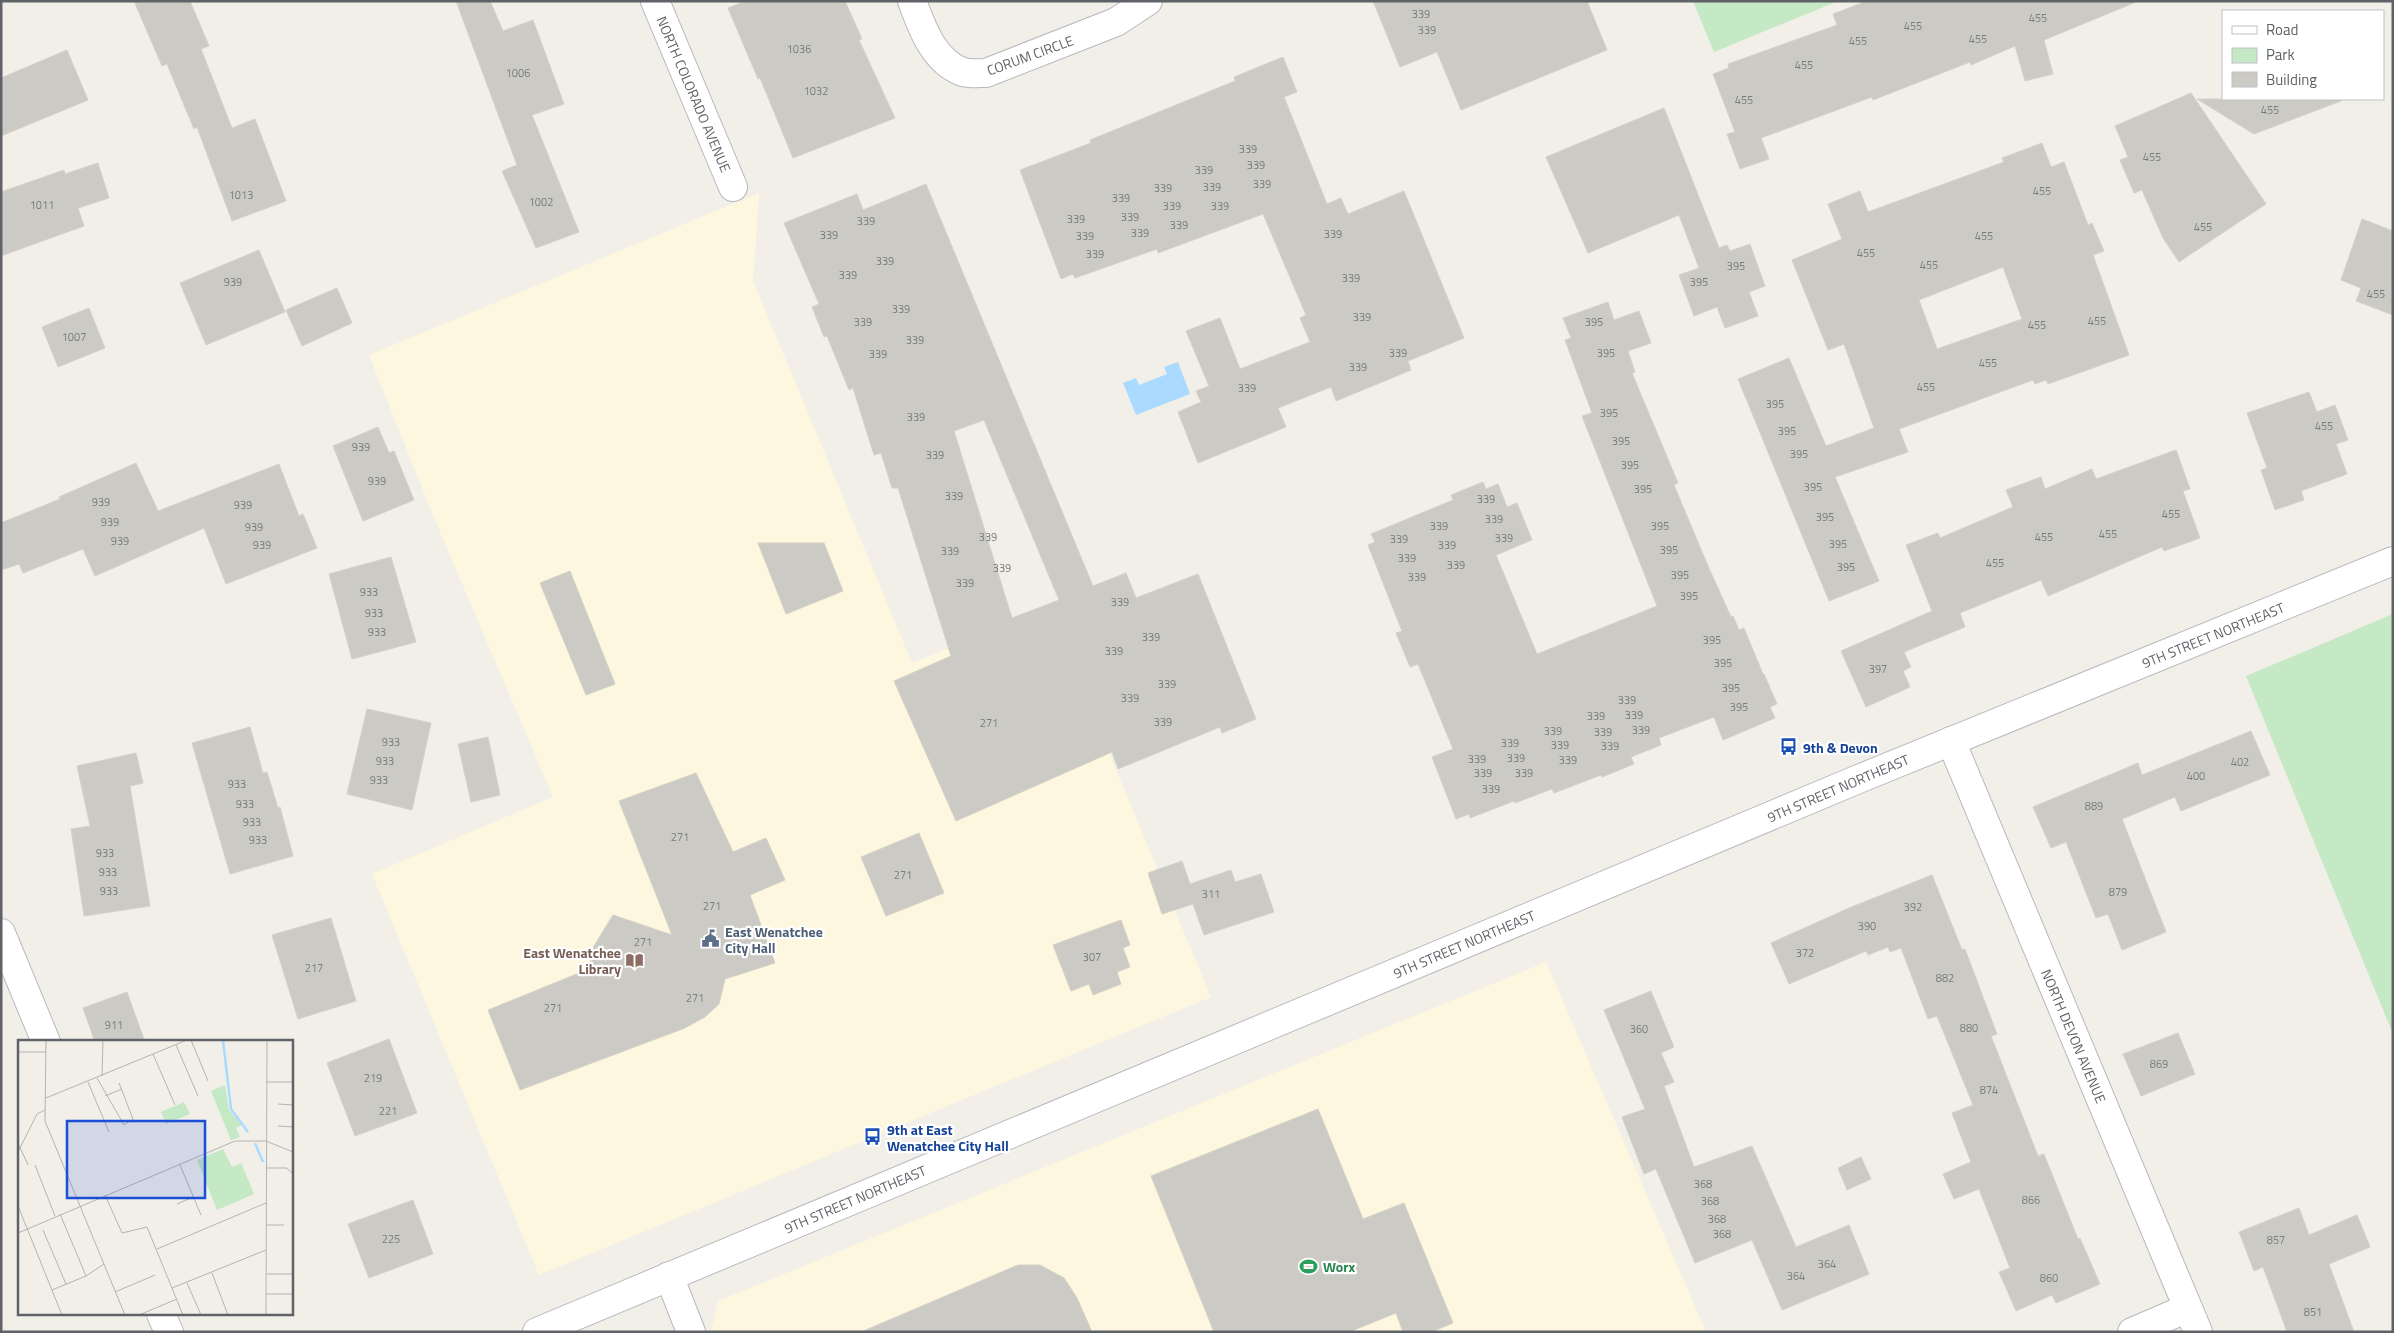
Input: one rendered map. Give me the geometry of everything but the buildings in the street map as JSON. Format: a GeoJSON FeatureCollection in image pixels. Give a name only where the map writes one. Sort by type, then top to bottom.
{"type":"FeatureCollection","features":[{"type":"Feature","properties":{"kind":"main road","name":"NORTH COLORADO AVENUE"},"geometry":{"type":"LineString","coordinates":[[655,1],[733,187]]}},
{"type":"Feature","properties":{"kind":"main road","name":"CORUM CIRCLE"},"geometry":{"type":"LineString","coordinates":[[912,1],[920,23],[943,62],[964,73],[986,73],[1116,22],[1148,1]]}},
{"type":"Feature","properties":{"kind":"main road","name":"9TH STREET NORTHEAST"},"geometry":{"type":"LineString","coordinates":[[537,1332],[1951,741],[2393,561]]}},
{"type":"Feature","properties":{"kind":"main road","name":"NORTH DEVON AVENUE"},"geometry":{"type":"LineString","coordinates":[[1951,741],[2193,1320]]}},
{"type":"Feature","properties":{"kind":"main road"},"geometry":{"type":"LineString","coordinates":[[1,932],[45,1040]]}},
{"type":"Feature","properties":{"kind":"main road"},"geometry":{"type":"LineString","coordinates":[[669,1276],[692,1332]]}},
{"type":"Feature","properties":{"kind":"main road"},"geometry":{"type":"LineString","coordinates":[[162,1316],[169,1332]]}},
{"type":"Feature","properties":{"kind":"main road"},"geometry":{"type":"LineString","coordinates":[[2132,1332],[2193,1320]]}},
{"type":"Feature","properties":{"kind":"shaded area"},"geometry":{"type":"Polygon","coordinates":[[[759,193],[753,281],[912,663],[1048,607],[1211,997],[539,1275],[372,874],[553,797],[435,520],[369,355],[759,193]]]}},
{"type":"Feature","properties":{"kind":"shaded area"},"geometry":{"type":"Polygon","coordinates":[[[1546,962],[1706,1332],[711,1332],[718,1301],[1546,962]]]}},
{"type":"Feature","properties":{"kind":"green space"},"geometry":{"type":"Polygon","coordinates":[[[1693,1],[1838,1],[1714,52],[1693,1]]]}},
{"type":"Feature","properties":{"kind":"green space"},"geometry":{"type":"Polygon","coordinates":[[[2393,614],[2393,1034],[2246,676],[2393,614]]]}},
{"type":"Feature","properties":{"kind":"water"},"geometry":{"type":"Polygon","coordinates":[[[1178,362],[1190,394],[1136,415],[1123,383],[1136,378],[1139,385],[1167,374],[1164,367],[1178,362]]]}},
{"type":"Feature","properties":{"kind":"place","name":"9th & Devon"},"geometry":{"type":"Point","coordinates":[1789,747]}},
{"type":"Feature","properties":{"kind":"place","name":"East Wenatchee City Hall"},"geometry":{"type":"Point","coordinates":[711,939]}},
{"type":"Feature","properties":{"kind":"place","name":"East Wenatchee Library"},"geometry":{"type":"Point","coordinates":[635,960]}},
{"type":"Feature","properties":{"kind":"place","name":"9th at East Wenatchee City Hall"},"geometry":{"type":"Point","coordinates":[873,1137]}},
{"type":"Feature","properties":{"kind":"place","name":"Worx"},"geometry":{"type":"Point","coordinates":[1309,1266]}}]}
